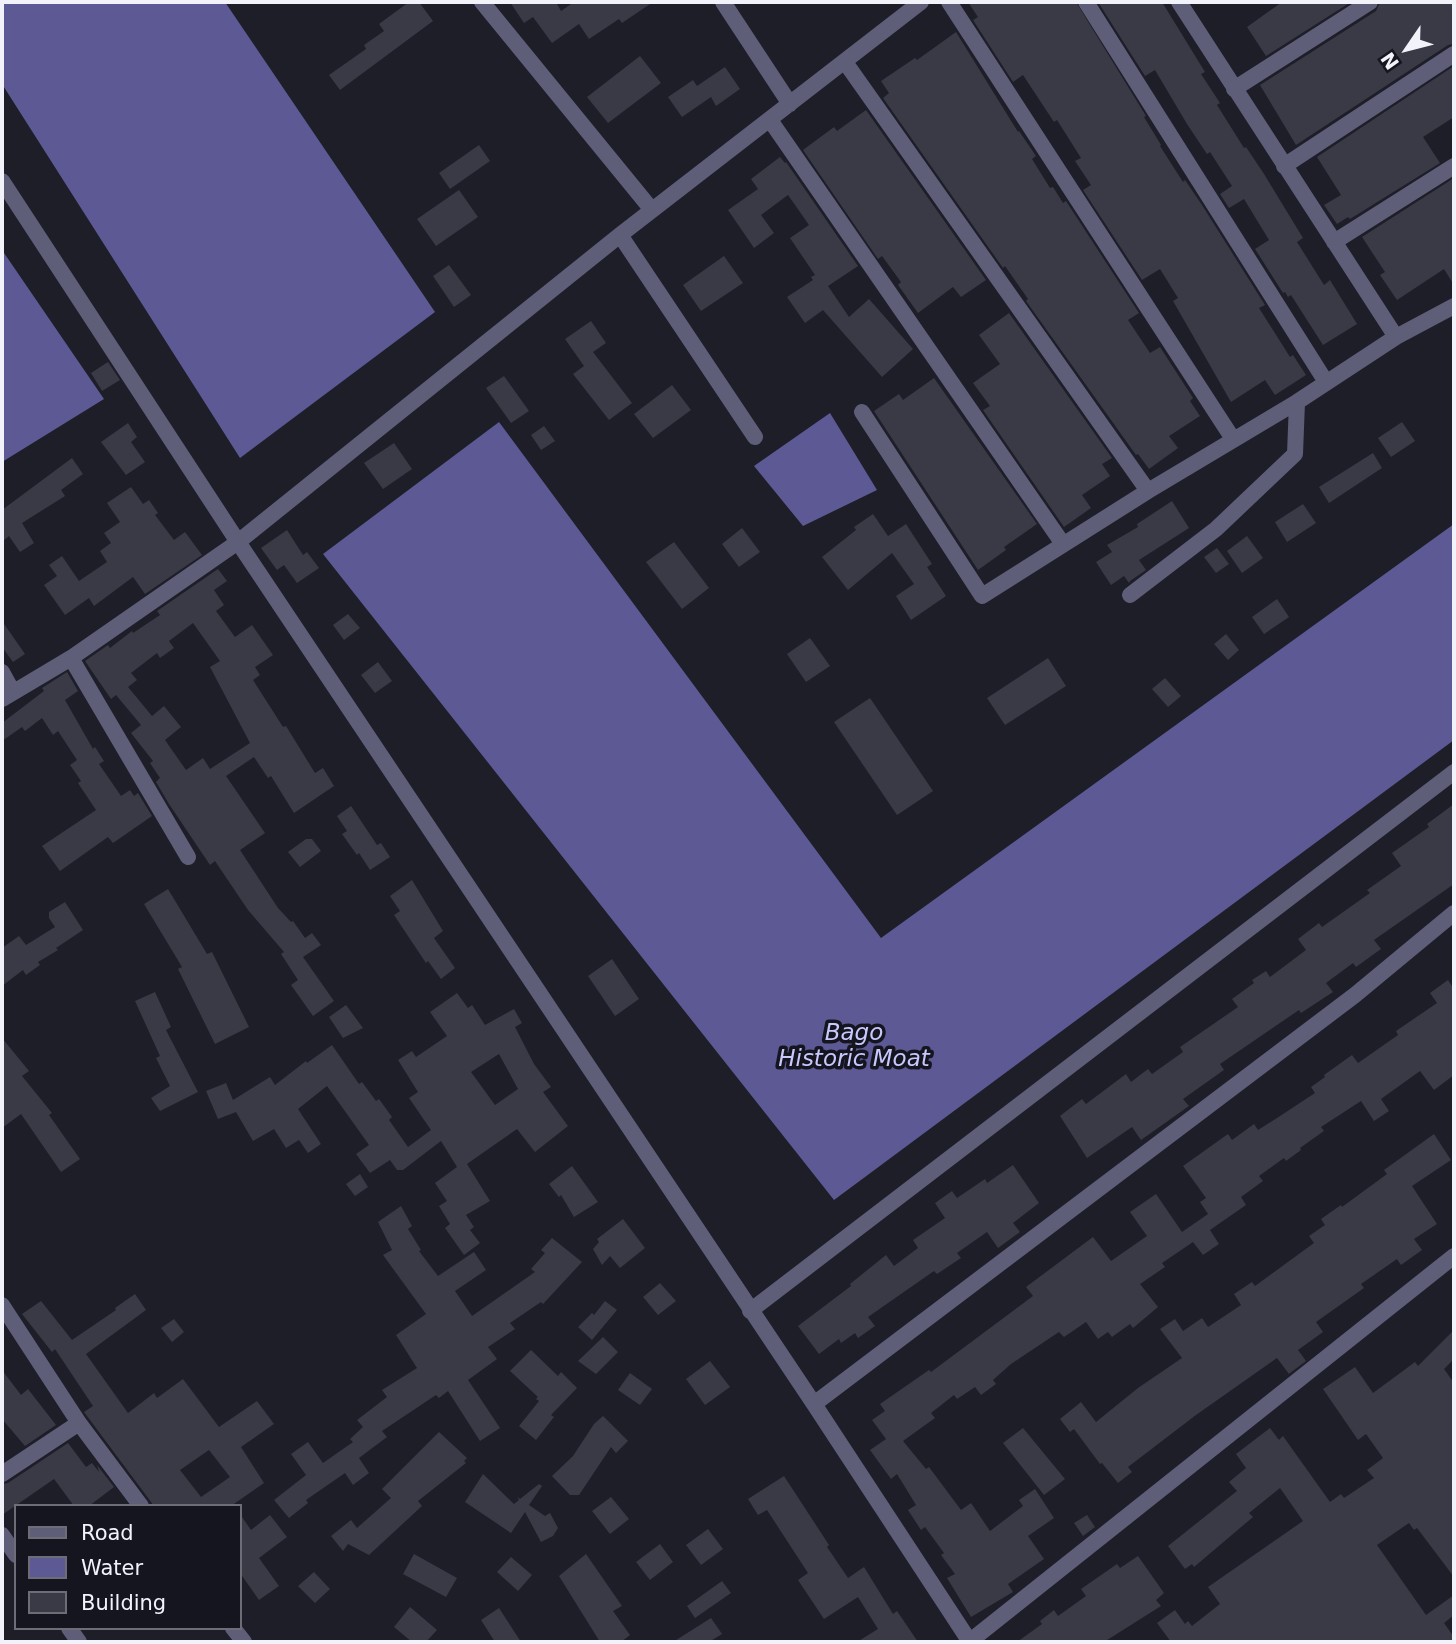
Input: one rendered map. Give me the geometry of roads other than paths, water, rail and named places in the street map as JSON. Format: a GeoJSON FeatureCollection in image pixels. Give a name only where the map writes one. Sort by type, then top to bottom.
{"type":"FeatureCollection","features":[{"type":"Feature","properties":{"kind":"street"},"geometry":{"type":"LineString","coordinates":[[482,2],[652,210]]}},
{"type":"Feature","properties":{"kind":"street"},"geometry":{"type":"LineString","coordinates":[[723,2],[790,104]]}},
{"type":"Feature","properties":{"kind":"street"},"geometry":{"type":"LineString","coordinates":[[2,672],[8,695],[71,658],[238,542],[620,235],[921,2]]}},
{"type":"Feature","properties":{"kind":"street"},"geometry":{"type":"LineString","coordinates":[[949,2],[1233,439]]}},
{"type":"Feature","properties":{"kind":"street"},"geometry":{"type":"LineString","coordinates":[[1086,2],[1326,382]]}},
{"type":"Feature","properties":{"kind":"street"},"geometry":{"type":"LineString","coordinates":[[1179,2],[1396,337]]}},
{"type":"Feature","properties":{"kind":"street"},"geometry":{"type":"LineString","coordinates":[[1234,89],[1370,2]]}},
{"type":"Feature","properties":{"kind":"street"},"geometry":{"type":"LineString","coordinates":[[1284,166],[1454,54]]}},
{"type":"Feature","properties":{"kind":"street"},"geometry":{"type":"LineString","coordinates":[[845,62],[1148,491]]}},
{"type":"Feature","properties":{"kind":"street"},"geometry":{"type":"LineString","coordinates":[[770,120],[1063,544]]}},
{"type":"Feature","properties":{"kind":"street"},"geometry":{"type":"LineString","coordinates":[[1334,242],[1454,166]]}},
{"type":"Feature","properties":{"kind":"street"},"geometry":{"type":"LineString","coordinates":[[2,181],[238,542],[970,1642],[1454,1256]]}},
{"type":"Feature","properties":{"kind":"street"},"geometry":{"type":"LineString","coordinates":[[620,235],[755,437]]}},
{"type":"Feature","properties":{"kind":"street"},"geometry":{"type":"LineString","coordinates":[[862,412],[982,596],[1148,491],[1297,402],[1396,337],[1454,306]]}},
{"type":"Feature","properties":{"kind":"street"},"geometry":{"type":"LineString","coordinates":[[1130,595],[1216,529],[1295,454],[1297,402]]}},
{"type":"Feature","properties":{"kind":"street"},"geometry":{"type":"LineString","coordinates":[[71,658],[188,857]]}},
{"type":"Feature","properties":{"kind":"street"},"geometry":{"type":"LineString","coordinates":[[750,1311],[1454,772]]}},
{"type":"Feature","properties":{"kind":"street"},"geometry":{"type":"LineString","coordinates":[[814,1404],[1355,995],[1454,914]]}},
{"type":"Feature","properties":{"kind":"street"},"geometry":{"type":"LineString","coordinates":[[2,1305],[79,1423],[140,1504]]}},
{"type":"Feature","properties":{"kind":"street"},"geometry":{"type":"LineString","coordinates":[[2,1474],[79,1423]]}},
{"type":"Feature","properties":{"kind":"street"},"geometry":{"type":"LineString","coordinates":[[2,1535],[14,1552]]}},
{"type":"Feature","properties":{"kind":"water"},"geometry":{"type":"Polygon","coordinates":[[[2,2],[225,2],[435,312],[240,458],[2,84],[2,2]]]}},
{"type":"Feature","properties":{"kind":"water"},"geometry":{"type":"Polygon","coordinates":[[[2,250],[104,399],[2,462],[2,250]]]}},
{"type":"Feature","properties":{"kind":"water"},"geometry":{"type":"Polygon","coordinates":[[[830,413],[877,490],[803,526],[754,466],[830,413]]]}},
{"type":"Feature","properties":{"kind":"water","name":"Bago Historic Moat"},"geometry":{"type":"Polygon","coordinates":[[[499,422],[881,938],[1454,524],[1454,740],[834,1200],[323,554],[499,422]]]}}]}
